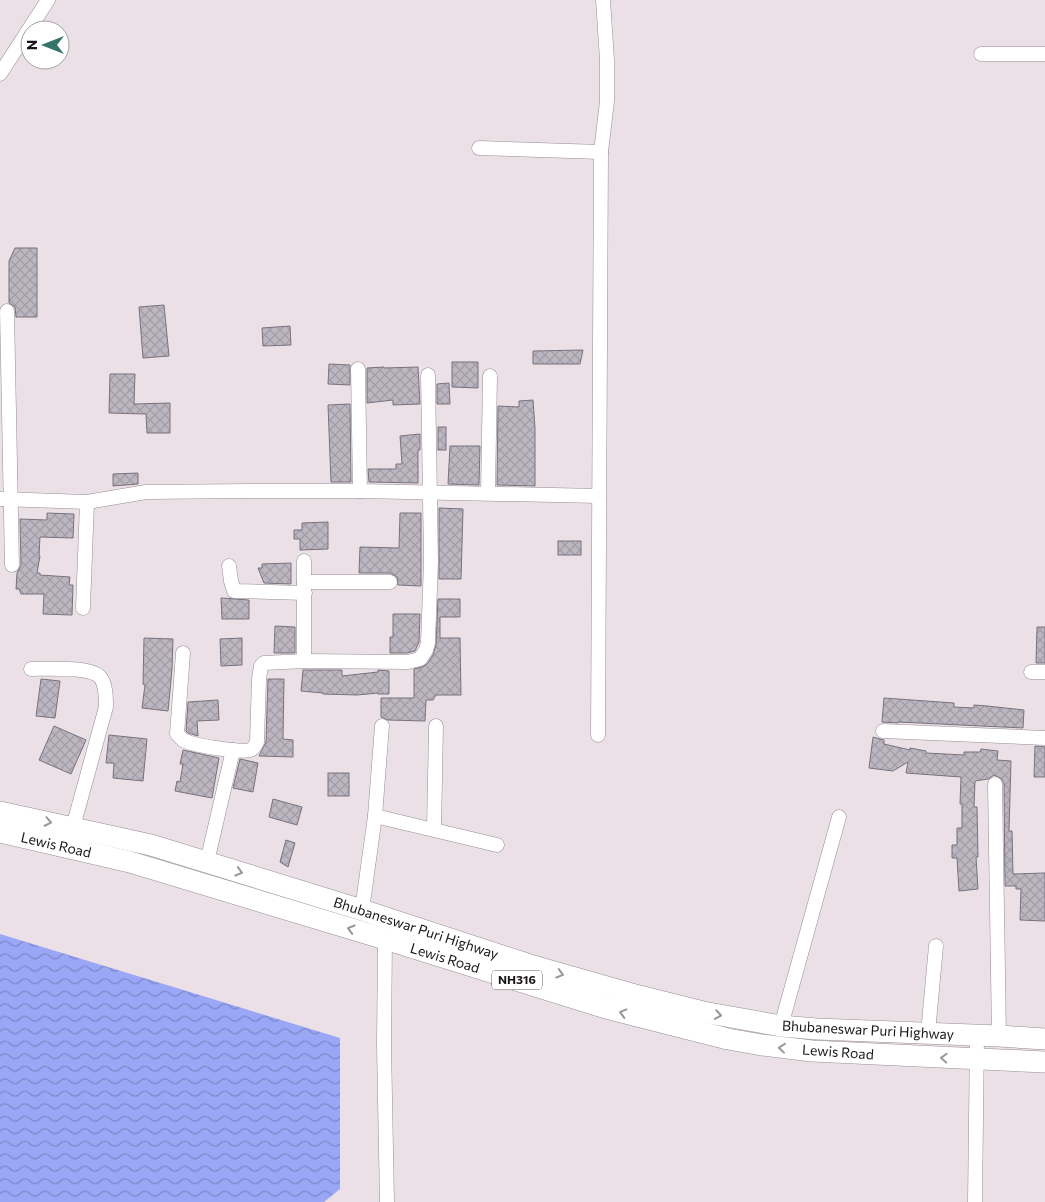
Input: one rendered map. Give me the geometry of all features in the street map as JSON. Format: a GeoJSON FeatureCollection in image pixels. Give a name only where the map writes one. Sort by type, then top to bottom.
{"type":"FeatureCollection","features":[{"type":"Feature","properties":{"kind":"highway","name":"Bhubaneswar Puri Highway"},"geometry":{"type":"LineString","coordinates":[[0,812],[150,845],[362,910],[530,965],[631,994],[703,1012],[781,1026],[817,1029],[999,1036],[1045,1040]]}},
{"type":"Feature","properties":{"kind":"highway","name":"Lewis Road"},"geometry":{"type":"LineString","coordinates":[[0,832],[130,862],[606,1008],[728,1039],[812,1051],[1045,1062]]}},
{"type":"Feature","properties":{"kind":"street"},"geometry":{"type":"LineString","coordinates":[[0,74],[48,0]]}},
{"type":"Feature","properties":{"kind":"street"},"geometry":{"type":"LineString","coordinates":[[598,735],[601,152],[608,100],[603,0]]}},
{"type":"Feature","properties":{"kind":"street"},"geometry":{"type":"LineString","coordinates":[[981,54],[1045,54]]}},
{"type":"Feature","properties":{"kind":"street"},"geometry":{"type":"LineString","coordinates":[[479,148],[601,152]]}},
{"type":"Feature","properties":{"kind":"street"},"geometry":{"type":"LineString","coordinates":[[7,311],[6,499],[12,565]]}},
{"type":"Feature","properties":{"kind":"street"},"geometry":{"type":"LineString","coordinates":[[358,370],[360,490]]}},
{"type":"Feature","properties":{"kind":"street"},"geometry":{"type":"LineString","coordinates":[[183,653],[177,734],[182,740],[191,743],[233,750],[250,750],[254,748],[257,742],[259,679],[261,666],[264,663],[304,660],[408,662],[420,659],[424,655],[428,643],[431,561],[428,375]]}},
{"type":"Feature","properties":{"kind":"street"},"geometry":{"type":"LineString","coordinates":[[488,493],[490,376]]}},
{"type":"Feature","properties":{"kind":"street"},"geometry":{"type":"LineString","coordinates":[[6,499],[87,502],[161,491],[360,490],[599,496]]}},
{"type":"Feature","properties":{"kind":"street"},"geometry":{"type":"LineString","coordinates":[[84,608],[87,502]]}},
{"type":"Feature","properties":{"kind":"street"},"geometry":{"type":"LineString","coordinates":[[304,561],[304,660]]}},
{"type":"Feature","properties":{"kind":"street"},"geometry":{"type":"LineString","coordinates":[[229,566],[234,591],[390,582]]}},
{"type":"Feature","properties":{"kind":"street"},"geometry":{"type":"LineString","coordinates":[[31,669],[92,672],[100,677],[106,694],[106,707],[73,827]]}},
{"type":"Feature","properties":{"kind":"street"},"geometry":{"type":"LineString","coordinates":[[362,910],[375,816],[382,726]]}},
{"type":"Feature","properties":{"kind":"street"},"geometry":{"type":"LineString","coordinates":[[434,829],[436,726]]}},
{"type":"Feature","properties":{"kind":"street"},"geometry":{"type":"LineString","coordinates":[[883,731],[1045,738]]}},
{"type":"Feature","properties":{"kind":"street"},"geometry":{"type":"LineString","coordinates":[[207,862],[233,750]]}},
{"type":"Feature","properties":{"kind":"street"},"geometry":{"type":"LineString","coordinates":[[995,784],[999,1036]]}},
{"type":"Feature","properties":{"kind":"street"},"geometry":{"type":"LineString","coordinates":[[375,816],[497,844]]}},
{"type":"Feature","properties":{"kind":"street"},"geometry":{"type":"LineString","coordinates":[[781,1026],[839,817]]}},
{"type":"Feature","properties":{"kind":"street"},"geometry":{"type":"LineString","coordinates":[[384,939],[388,1202]]}},
{"type":"Feature","properties":{"kind":"street"},"geometry":{"type":"LineString","coordinates":[[928,1033],[936,946]]}},
{"type":"Feature","properties":{"kind":"street"},"geometry":{"type":"LineString","coordinates":[[975,1202],[977,1035]]}},
{"type":"Feature","properties":{"kind":"water"},"geometry":{"type":"Polygon","coordinates":[[[0,934],[340,1038],[340,1189],[324,1202],[0,1202],[0,934]]]}},
{"type":"Feature","properties":{"kind":"building"},"geometry":{"type":"Polygon","coordinates":[[[15,248],[37,248],[37,317],[16,317],[15,307],[9,303],[9,261],[15,248]]]}},
{"type":"Feature","properties":{"kind":"building"},"geometry":{"type":"Polygon","coordinates":[[[164,305],[169,356],[143,358],[139,307],[164,305]]]}},
{"type":"Feature","properties":{"kind":"building"},"geometry":{"type":"Polygon","coordinates":[[[290,326],[291,345],[263,346],[262,328],[290,326]]]}},
{"type":"Feature","properties":{"kind":"building"},"geometry":{"type":"Polygon","coordinates":[[[583,350],[580,364],[533,364],[533,351],[583,350]]]}},
{"type":"Feature","properties":{"kind":"building"},"geometry":{"type":"Polygon","coordinates":[[[452,362],[478,362],[478,388],[452,387],[452,362]]]}},
{"type":"Feature","properties":{"kind":"building"},"geometry":{"type":"Polygon","coordinates":[[[329,364],[350,365],[350,385],[328,384],[329,364]]]}},
{"type":"Feature","properties":{"kind":"building"},"geometry":{"type":"Polygon","coordinates":[[[418,367],[420,404],[393,405],[393,400],[367,403],[367,368],[418,367]]]}},
{"type":"Feature","properties":{"kind":"building"},"geometry":{"type":"Polygon","coordinates":[[[110,374],[135,374],[134,404],[170,403],[170,433],[147,433],[146,414],[109,413],[110,374]]]}},
{"type":"Feature","properties":{"kind":"building"},"geometry":{"type":"Polygon","coordinates":[[[449,383],[450,404],[437,404],[437,384],[449,383]]]}},
{"type":"Feature","properties":{"kind":"building"},"geometry":{"type":"Polygon","coordinates":[[[533,400],[535,486],[497,485],[498,406],[519,407],[519,401],[533,400]]]}},
{"type":"Feature","properties":{"kind":"building"},"geometry":{"type":"Polygon","coordinates":[[[350,404],[351,482],[331,482],[328,405],[350,404]]]}},
{"type":"Feature","properties":{"kind":"building"},"geometry":{"type":"Polygon","coordinates":[[[438,427],[446,427],[446,450],[438,450],[438,427]]]}},
{"type":"Feature","properties":{"kind":"building"},"geometry":{"type":"Polygon","coordinates":[[[420,434],[418,483],[369,482],[368,469],[396,469],[396,464],[402,464],[400,436],[420,434]]]}},
{"type":"Feature","properties":{"kind":"building"},"geometry":{"type":"Polygon","coordinates":[[[450,446],[480,446],[479,485],[448,484],[450,446]]]}},
{"type":"Feature","properties":{"kind":"building"},"geometry":{"type":"Polygon","coordinates":[[[138,473],[138,484],[113,486],[113,474],[138,473]]]}},
{"type":"Feature","properties":{"kind":"building"},"geometry":{"type":"Polygon","coordinates":[[[439,508],[463,509],[461,579],[439,579],[439,508]]]}},
{"type":"Feature","properties":{"kind":"building"},"geometry":{"type":"Polygon","coordinates":[[[47,513],[74,514],[73,538],[40,537],[40,556],[37,573],[40,573],[40,575],[70,577],[69,585],[73,585],[72,615],[43,614],[44,594],[21,594],[19,589],[16,589],[17,573],[21,565],[20,519],[47,520],[47,513]]]}},
{"type":"Feature","properties":{"kind":"building"},"geometry":{"type":"Polygon","coordinates":[[[400,513],[421,513],[421,586],[398,585],[397,577],[390,573],[359,573],[360,547],[399,548],[400,513]]]}},
{"type":"Feature","properties":{"kind":"building"},"geometry":{"type":"Polygon","coordinates":[[[328,522],[328,549],[300,550],[300,539],[294,539],[294,530],[302,530],[302,523],[328,522]]]}},
{"type":"Feature","properties":{"kind":"building"},"geometry":{"type":"Polygon","coordinates":[[[558,541],[581,541],[581,555],[558,555],[558,541]]]}},
{"type":"Feature","properties":{"kind":"building"},"geometry":{"type":"Polygon","coordinates":[[[291,563],[291,584],[264,583],[258,568],[262,568],[262,564],[291,563]]]}},
{"type":"Feature","properties":{"kind":"building"},"geometry":{"type":"Polygon","coordinates":[[[221,598],[249,600],[249,619],[222,619],[221,598]]]}},
{"type":"Feature","properties":{"kind":"building"},"geometry":{"type":"Polygon","coordinates":[[[438,599],[460,599],[460,617],[440,617],[440,638],[460,638],[461,695],[436,695],[433,700],[426,700],[425,721],[388,720],[381,717],[381,698],[414,698],[414,669],[427,664],[433,655],[436,645],[438,599]]]}},
{"type":"Feature","properties":{"kind":"building"},"geometry":{"type":"Polygon","coordinates":[[[393,614],[420,614],[419,642],[415,651],[390,653],[390,637],[393,637],[393,614]]]}},
{"type":"Feature","properties":{"kind":"building"},"geometry":{"type":"Polygon","coordinates":[[[275,626],[295,627],[295,653],[274,653],[275,626]]]}},
{"type":"Feature","properties":{"kind":"building"},"geometry":{"type":"Polygon","coordinates":[[[1037,627],[1045,627],[1045,663],[1036,663],[1037,627]]]}},
{"type":"Feature","properties":{"kind":"building"},"geometry":{"type":"Polygon","coordinates":[[[144,638],[173,639],[168,711],[142,708],[145,685],[143,684],[144,638]]]}},
{"type":"Feature","properties":{"kind":"building"},"geometry":{"type":"Polygon","coordinates":[[[242,638],[242,665],[221,666],[220,639],[242,638]]]}},
{"type":"Feature","properties":{"kind":"building"},"geometry":{"type":"Polygon","coordinates":[[[303,670],[342,670],[342,676],[378,672],[378,670],[389,671],[389,694],[323,694],[301,691],[303,670]]]}},
{"type":"Feature","properties":{"kind":"building"},"geometry":{"type":"Polygon","coordinates":[[[41,679],[60,681],[55,718],[36,716],[41,679]]]}},
{"type":"Feature","properties":{"kind":"building"},"geometry":{"type":"Polygon","coordinates":[[[268,679],[284,679],[283,739],[293,740],[293,757],[259,756],[266,742],[268,679]]]}},
{"type":"Feature","properties":{"kind":"building"},"geometry":{"type":"Polygon","coordinates":[[[884,698],[954,703],[954,707],[974,708],[974,705],[1024,710],[1023,728],[882,722],[884,698]]]}},
{"type":"Feature","properties":{"kind":"building"},"geometry":{"type":"Polygon","coordinates":[[[218,700],[219,720],[197,721],[198,736],[188,733],[186,731],[188,702],[218,700]]]}},
{"type":"Feature","properties":{"kind":"building"},"geometry":{"type":"Polygon","coordinates":[[[54,726],[86,740],[71,774],[39,760],[54,726]]]}},
{"type":"Feature","properties":{"kind":"building"},"geometry":{"type":"Polygon","coordinates":[[[109,735],[147,739],[143,781],[113,778],[114,763],[106,763],[109,735]]]}},
{"type":"Feature","properties":{"kind":"building"},"geometry":{"type":"Polygon","coordinates":[[[873,737],[884,740],[884,744],[910,750],[910,748],[926,751],[926,753],[964,755],[964,752],[980,752],[981,749],[998,751],[997,760],[1011,761],[1009,831],[1012,831],[1013,874],[1045,873],[1045,921],[1020,920],[1021,889],[1016,889],[1016,886],[1005,886],[1004,784],[1002,779],[994,775],[988,779],[975,781],[974,807],[977,807],[978,857],[976,857],[978,889],[959,891],[957,858],[952,858],[952,845],[957,845],[957,828],[962,828],[962,804],[960,804],[961,777],[906,773],[908,762],[893,771],[869,768],[873,737]]]}},
{"type":"Feature","properties":{"kind":"building"},"geometry":{"type":"Polygon","coordinates":[[[1035,746],[1045,747],[1045,777],[1034,777],[1035,746]]]}},
{"type":"Feature","properties":{"kind":"building"},"geometry":{"type":"Polygon","coordinates":[[[183,750],[219,758],[212,798],[175,791],[177,781],[180,782],[183,764],[180,764],[183,750]]]}},
{"type":"Feature","properties":{"kind":"building"},"geometry":{"type":"Polygon","coordinates":[[[240,759],[258,763],[253,792],[233,788],[240,759]]]}},
{"type":"Feature","properties":{"kind":"building"},"geometry":{"type":"Polygon","coordinates":[[[328,773],[349,773],[349,796],[328,796],[328,773]]]}},
{"type":"Feature","properties":{"kind":"building"},"geometry":{"type":"Polygon","coordinates":[[[273,799],[302,807],[297,825],[269,817],[273,799]]]}},
{"type":"Feature","properties":{"kind":"building"},"geometry":{"type":"Polygon","coordinates":[[[286,840],[295,843],[288,867],[280,862],[286,840]]]}}]}
